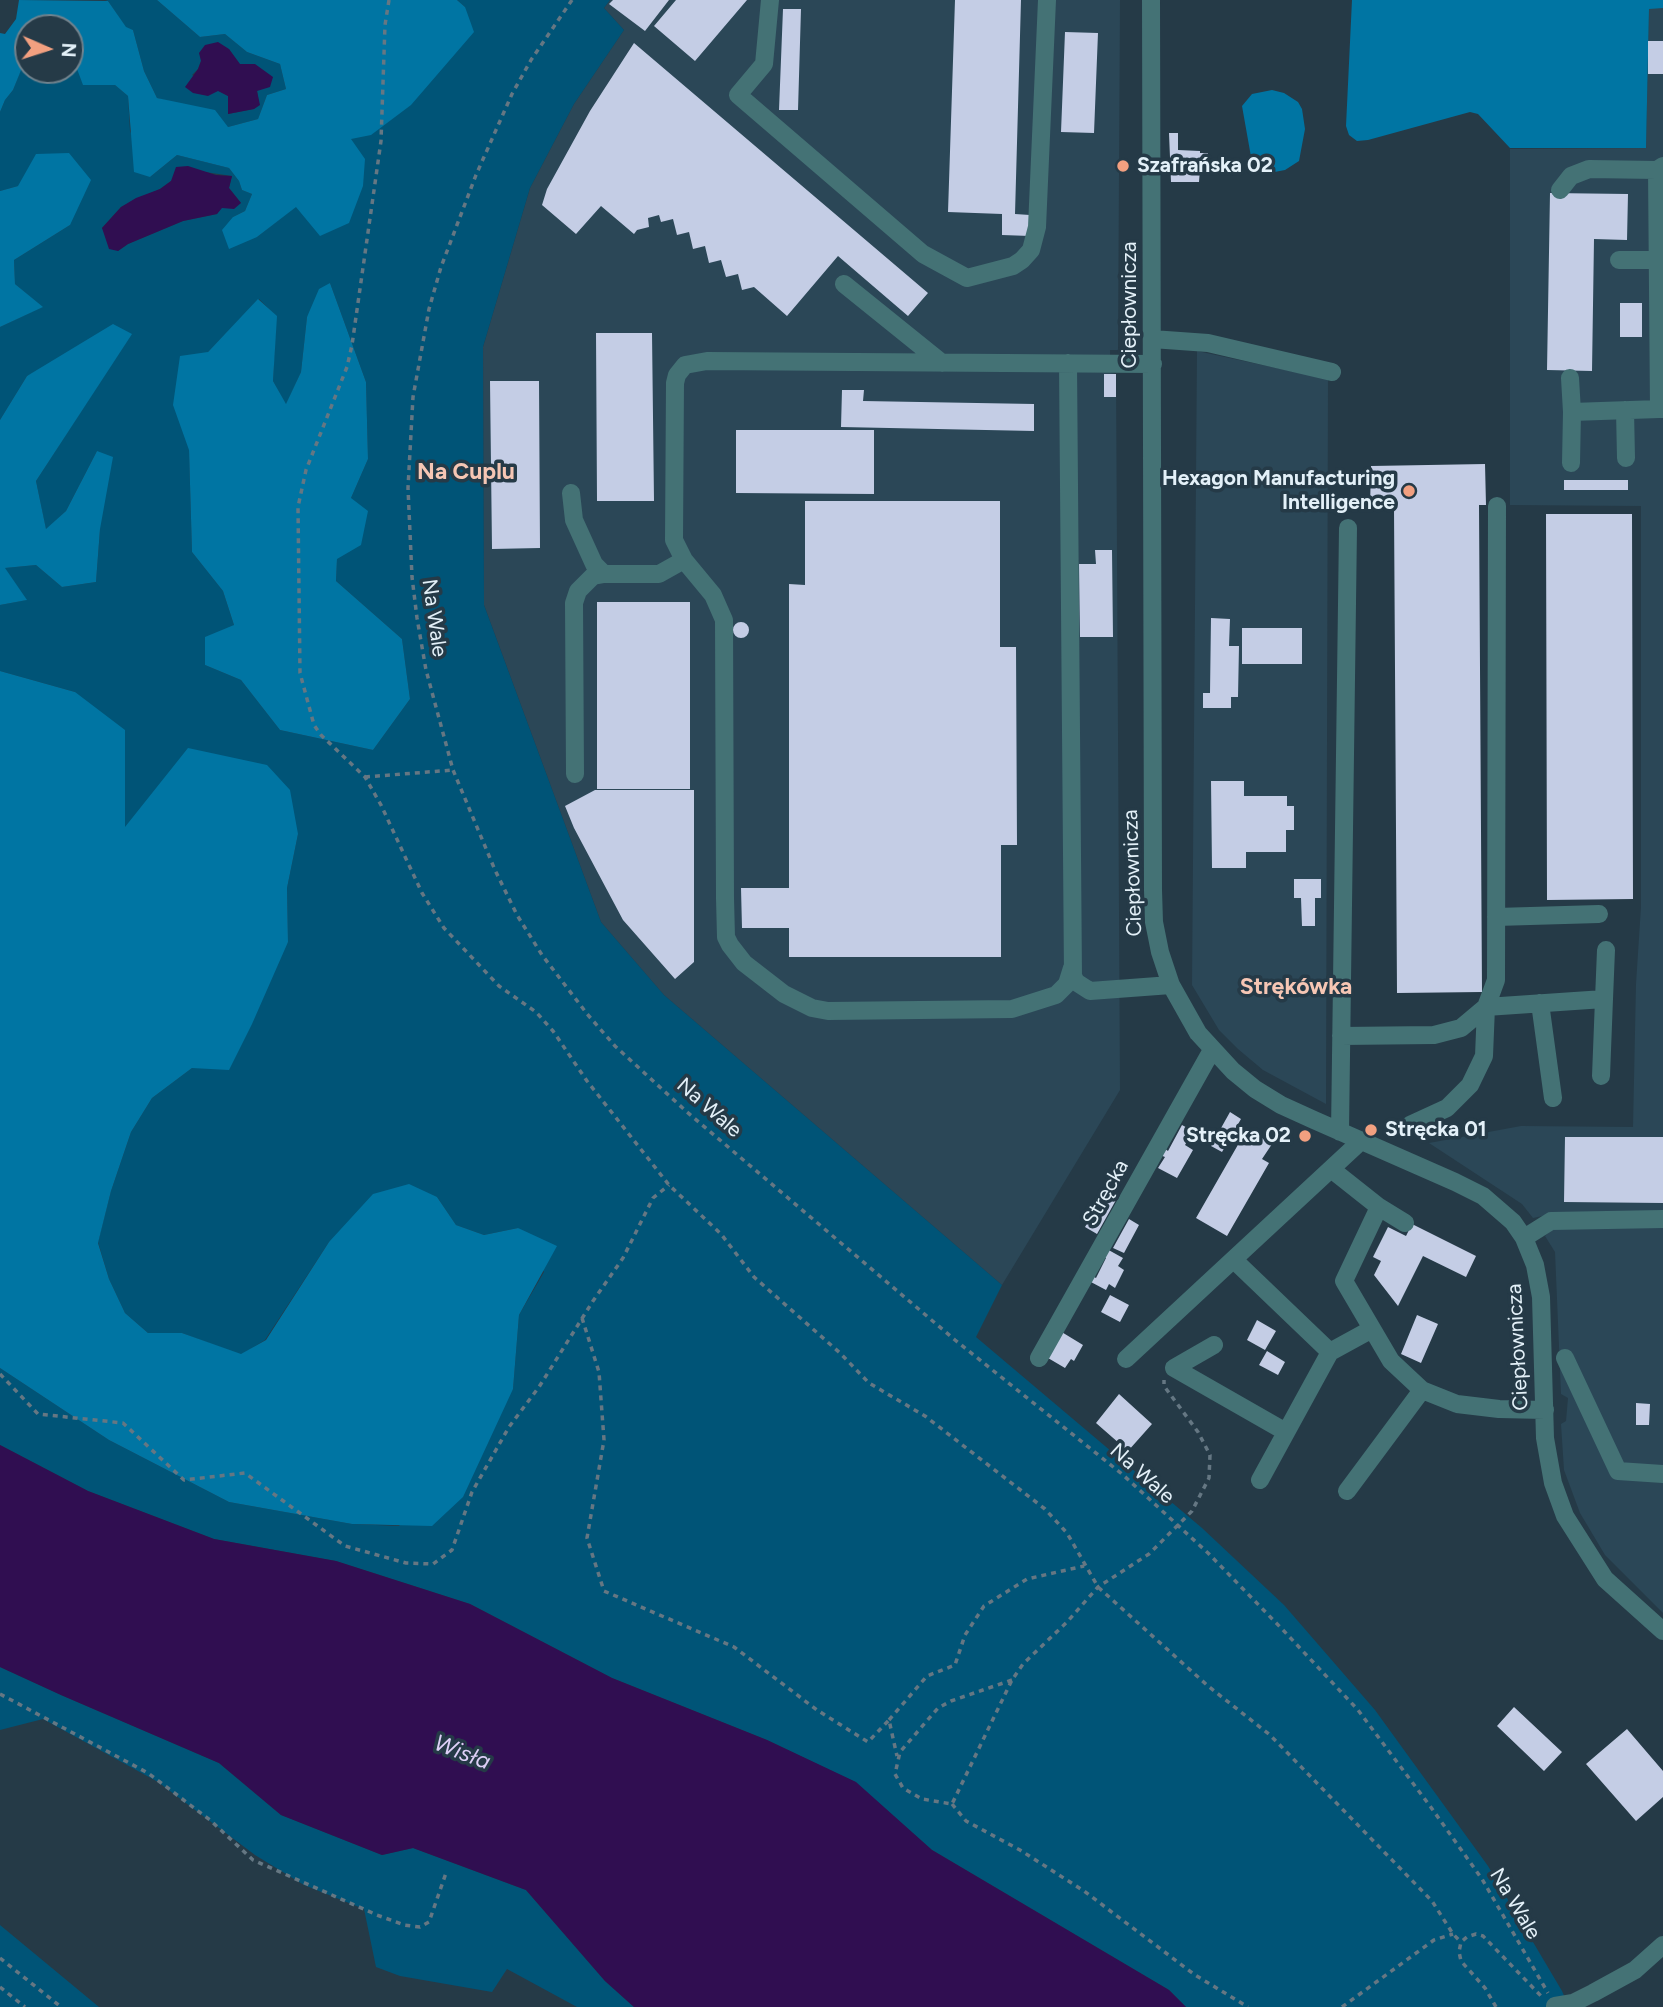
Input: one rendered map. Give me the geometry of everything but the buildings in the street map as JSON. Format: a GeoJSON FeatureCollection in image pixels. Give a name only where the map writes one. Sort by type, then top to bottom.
{"type":"FeatureCollection","features":[{"type":"Feature","properties":{"kind":"street"},"geometry":{"type":"LineString","coordinates":[[770,0],[764,64],[738,95],[923,254],[967,278],[1013,266],[1031,250],[1037,227],[1047,0]]}},
{"type":"Feature","properties":{"kind":"street","name":"Ciepłownicza"},"geometry":{"type":"LineString","coordinates":[[1151,0],[1153,890],[1154,922],[1160,951],[1171,985],[1198,1033],[1212,1050],[1255,1089],[1282,1105],[1483,1196],[1500,1209],[1524,1238],[1535,1265],[1541,1297],[1548,1461],[1565,1516],[1605,1579],[1663,1632]]}},
{"type":"Feature","properties":{"kind":"street"},"geometry":{"type":"LineString","coordinates":[[1560,190],[1571,176],[1589,169],[1660,168],[1658,260],[1661,409],[1572,412]]}},
{"type":"Feature","properties":{"kind":"street"},"geometry":{"type":"LineString","coordinates":[[1619,260],[1658,260]]}},
{"type":"Feature","properties":{"kind":"street"},"geometry":{"type":"LineString","coordinates":[[844,284],[942,363]]}},
{"type":"Feature","properties":{"kind":"street"},"geometry":{"type":"LineString","coordinates":[[1152,339],[1208,343],[1332,372]]}},
{"type":"Feature","properties":{"kind":"street"},"geometry":{"type":"LineString","coordinates":[[1153,364],[707,361],[685,365],[677,375],[674,400],[673,530],[677,550],[713,595],[724,620],[725,928],[726,937],[736,954],[784,994],[812,1008],[828,1011],[1005,1010],[1047,999],[1171,985]]}},
{"type":"Feature","properties":{"kind":"street"},"geometry":{"type":"LineString","coordinates":[[1068,363],[1072,968],[1076,982],[1084,989],[1094,992]]}},
{"type":"Feature","properties":{"kind":"street"},"geometry":{"type":"LineString","coordinates":[[1570,377],[1571,463]]}},
{"type":"Feature","properties":{"kind":"street"},"geometry":{"type":"LineString","coordinates":[[1625,410],[1626,458]]}},
{"type":"Feature","properties":{"kind":"street"},"geometry":{"type":"LineString","coordinates":[[571,493],[574,520],[594,564],[604,574]]}},
{"type":"Feature","properties":{"kind":"street"},"geometry":{"type":"LineString","coordinates":[[1410,1125],[1447,1108],[1470,1085],[1484,1056],[1486,1007],[1496,980],[1497,506]]}},
{"type":"Feature","properties":{"kind":"street"},"geometry":{"type":"LineString","coordinates":[[1340,1132],[1348,528]]}},
{"type":"Feature","properties":{"kind":"street"},"geometry":{"type":"LineString","coordinates":[[575,774],[574,603],[578,591],[593,576],[659,573],[684,560]]}},
{"type":"Feature","properties":{"kind":"street"},"geometry":{"type":"LineString","coordinates":[[1496,917],[1599,914]]}},
{"type":"Feature","properties":{"kind":"street"},"geometry":{"type":"LineString","coordinates":[[1601,1076],[1606,950]]}},
{"type":"Feature","properties":{"kind":"street"},"geometry":{"type":"LineString","coordinates":[[1047,999],[1056,995],[1067,984],[1072,968]]}},
{"type":"Feature","properties":{"kind":"street"},"geometry":{"type":"LineString","coordinates":[[1341,1036],[1434,1035],[1461,1028],[1486,1007],[1604,999]]}},
{"type":"Feature","properties":{"kind":"street"},"geometry":{"type":"LineString","coordinates":[[1540,1003],[1553,1098]]}},
{"type":"Feature","properties":{"kind":"street","name":"Stręcka"},"geometry":{"type":"LineString","coordinates":[[1039,1358],[1212,1050]]}},
{"type":"Feature","properties":{"kind":"street"},"geometry":{"type":"LineString","coordinates":[[1126,1359],[1361,1141]]}},
{"type":"Feature","properties":{"kind":"street"},"geometry":{"type":"LineString","coordinates":[[1331,1169],[1379,1207],[1405,1223]]}},
{"type":"Feature","properties":{"kind":"street"},"geometry":{"type":"LineString","coordinates":[[1379,1207],[1344,1281],[1391,1361],[1422,1390],[1457,1404],[1499,1409],[1545,1410]]}},
{"type":"Feature","properties":{"kind":"street"},"geometry":{"type":"LineString","coordinates":[[1524,1238],[1550,1221],[1663,1219]]}},
{"type":"Feature","properties":{"kind":"street"},"geometry":{"type":"LineString","coordinates":[[1234,1260],[1330,1352]]}},
{"type":"Feature","properties":{"kind":"street"},"geometry":{"type":"LineString","coordinates":[[1260,1480],[1330,1352],[1372,1329]]}},
{"type":"Feature","properties":{"kind":"street"},"geometry":{"type":"LineString","coordinates":[[1214,1345],[1174,1368],[1286,1432]]}},
{"type":"Feature","properties":{"kind":"street"},"geometry":{"type":"LineString","coordinates":[[1565,1357],[1618,1471],[1663,1474]]}},
{"type":"Feature","properties":{"kind":"street"},"geometry":{"type":"LineString","coordinates":[[1347,1491],[1422,1390]]}},
{"type":"Feature","properties":{"kind":"street"},"geometry":{"type":"LineString","coordinates":[[1555,2006],[1573,2003],[1635,1970],[1663,1945]]}},
{"type":"Feature","properties":{"kind":"path"},"geometry":{"type":"LineString","coordinates":[[389,0],[385,25],[381,141],[352,345],[347,367],[306,470],[298,507],[300,673],[310,715],[321,735],[365,777],[422,893],[444,928],[499,986],[536,1013],[553,1031],[587,1081],[669,1185],[721,1234],[754,1277],[840,1353],[862,1377],[925,1416],[1045,1509],[1067,1533],[1098,1587],[1208,1686],[1270,1735],[1432,1901],[1461,1942]]}},
{"type":"Feature","properties":{"kind":"path","name":"Na Wale"},"geometry":{"type":"LineString","coordinates":[[572,0],[519,83],[476,175],[435,288],[413,397],[408,488],[412,577],[426,670],[453,770],[485,849],[517,915],[565,987],[615,1046],[687,1112],[955,1340],[1122,1475],[1208,1553],[1359,1710],[1482,1879],[1555,2006]]}},
{"type":"Feature","properties":{"kind":"path"},"geometry":{"type":"LineString","coordinates":[[365,777],[453,770]]}},
{"type":"Feature","properties":{"kind":"path"},"geometry":{"type":"LineString","coordinates":[[0,1374],[38,1414],[123,1423],[184,1480],[246,1473],[345,1546],[406,1563],[433,1564],[452,1550],[472,1492],[509,1427],[539,1387],[623,1258],[653,1198],[669,1185]]}},
{"type":"Feature","properties":{"kind":"path"},"geometry":{"type":"LineString","coordinates":[[582,1318],[599,1371],[604,1440],[587,1538],[604,1591],[734,1647],[817,1710],[868,1742],[928,1676],[955,1665],[965,1635],[984,1606],[1027,1579],[1085,1566]]}},
{"type":"Feature","properties":{"kind":"path"},"geometry":{"type":"LineString","coordinates":[[952,1804],[1012,1680],[1023,1664],[1067,1622],[1098,1587],[1150,1554],[1192,1511],[1209,1478],[1210,1455],[1198,1432],[1164,1386],[1164,1375]]}},
{"type":"Feature","properties":{"kind":"path"},"geometry":{"type":"LineString","coordinates":[[1012,1680],[938,1708],[900,1752],[895,1774],[903,1788],[922,1799],[952,1804],[966,1821],[1020,1850],[1084,1891],[1195,1975],[1248,2007]]}},
{"type":"Feature","properties":{"kind":"path"},"geometry":{"type":"LineString","coordinates":[[0,1694],[148,1773],[201,1813],[253,1860],[377,1915],[404,1925],[420,1927],[429,1922],[446,1873]]}},
{"type":"Feature","properties":{"kind":"path"},"geometry":{"type":"LineString","coordinates":[[889,1720],[898,1760]]}},
{"type":"Feature","properties":{"kind":"path"},"geometry":{"type":"LineString","coordinates":[[1342,2007],[1434,1940],[1453,1934]]}},
{"type":"Feature","properties":{"kind":"path"},"geometry":{"type":"LineString","coordinates":[[1496,2007],[1485,1989],[1461,1961],[1461,1942],[1467,1937],[1476,1934],[1483,1936],[1535,1991],[1555,2006]]}},
{"type":"Feature","properties":{"kind":"path"},"geometry":{"type":"LineString","coordinates":[[0,1958],[61,2007]]}},
{"type":"Feature","properties":{"kind":"path"},"geometry":{"type":"LineString","coordinates":[[0,1987],[26,2007]]}},
{"type":"Feature","properties":{"kind":"shaded area"},"geometry":{"type":"Polygon","coordinates":[[[19,0],[108,1],[126,27],[133,30],[144,71],[157,98],[215,110],[228,127],[258,119],[267,95],[286,89],[280,64],[247,52],[225,34],[200,37],[157,0],[457,0],[465,7],[474,32],[411,105],[371,135],[351,139],[365,159],[363,186],[349,223],[320,236],[296,207],[257,237],[229,249],[222,230],[233,217],[245,211],[252,194],[242,190],[229,168],[177,155],[150,177],[134,172],[128,96],[115,85],[83,84],[84,14],[17,14],[19,0]]]}},
{"type":"Feature","properties":{"kind":"shaded area"},"geometry":{"type":"Polygon","coordinates":[[[105,0],[157,0],[200,37],[225,34],[247,52],[280,64],[286,89],[267,95],[258,119],[228,127],[175,103],[157,98],[144,71],[133,30],[126,28],[105,0]],[[229,49],[201,61],[192,75],[228,96],[228,114],[254,109],[259,105],[257,90],[229,49]]]}},
{"type":"Feature","properties":{"kind":"shaded area"},"geometry":{"type":"Polygon","coordinates":[[[457,0],[610,0],[604,8],[624,30],[574,104],[530,188],[483,347],[484,605],[601,922],[664,995],[1002,1285],[976,1337],[1202,1528],[1284,1605],[1375,1710],[1488,1866],[1569,2007],[1186,2007],[1169,1990],[932,1850],[855,1782],[767,1740],[612,1678],[470,1604],[336,1561],[214,1539],[88,1491],[0,1445],[0,1368],[109,1440],[229,1502],[352,1524],[399,1526],[513,1389],[519,1315],[544,1272],[518,1228],[484,1235],[456,1225],[437,1197],[329,1242],[265,1340],[241,1355],[182,1333],[148,1333],[125,1313],[109,1279],[98,1242],[111,1191],[131,1132],[152,1098],[192,1068],[288,942],[287,888],[298,834],[124,828],[75,692],[0,671],[0,605],[26,600],[4,568],[36,565],[62,587],[96,582],[100,529],[97,451],[66,511],[46,530],[36,481],[131,334],[27,376],[0,420],[0,327],[42,307],[15,284],[14,260],[70,225],[18,186],[0,191],[0,112],[15,84],[84,84],[84,65],[128,96],[130,131],[150,177],[177,155],[229,168],[242,190],[252,194],[245,211],[233,217],[257,237],[296,206],[350,139],[465,7],[457,0]],[[205,172],[171,181],[121,207],[102,228],[118,251],[128,244],[183,221],[217,214],[221,207],[241,203],[229,188],[232,176],[205,172]],[[330,283],[307,317],[301,372],[286,405],[273,381],[276,316],[259,299],[208,352],[189,450],[192,552],[223,591],[234,625],[205,665],[241,680],[280,730],[373,750],[410,699],[402,639],[336,581],[337,559],[351,498],[368,459],[366,382],[330,283]]]}},
{"type":"Feature","properties":{"kind":"shaded area"},"geometry":{"type":"Polygon","coordinates":[[[610,0],[1120,0],[1118,350],[1110,350],[1110,362],[1111,373],[1116,374],[1120,1090],[1002,1285],[664,995],[601,922],[484,605],[483,347],[530,188],[574,104],[624,30],[604,8],[610,0]]]}},
{"type":"Feature","properties":{"kind":"shaded area"},"geometry":{"type":"Polygon","coordinates":[[[1352,0],[1663,0],[1663,8],[1649,9],[1646,148],[1510,148],[1478,114],[1470,112],[1357,141],[1349,135],[1346,126],[1352,0]]]}},
{"type":"Feature","properties":{"kind":"shaded area"},"geometry":{"type":"Polygon","coordinates":[[[1649,8],[1663,8],[1663,1613],[1605,1555],[1580,1513],[1564,1470],[1561,1424],[1566,1421],[1568,1398],[1561,1394],[1555,1252],[1545,1236],[1554,1227],[1547,1215],[1533,1218],[1522,1204],[1429,1143],[1521,1126],[1633,1127],[1636,984],[1641,907],[1641,506],[1510,505],[1510,149],[1646,148],[1649,8]]]}},
{"type":"Feature","properties":{"kind":"shaded area"},"geometry":{"type":"Polygon","coordinates":[[[14,22],[15,84],[0,112],[0,33],[5,34],[14,22]]]}},
{"type":"Feature","properties":{"kind":"shaded area"},"geometry":{"type":"Polygon","coordinates":[[[1272,90],[1284,93],[1298,102],[1302,109],[1305,129],[1299,161],[1285,170],[1257,174],[1253,168],[1242,106],[1252,94],[1272,90]]]}},
{"type":"Feature","properties":{"kind":"shaded area"},"geometry":{"type":"Polygon","coordinates":[[[69,153],[91,180],[70,225],[14,260],[15,284],[43,307],[0,327],[0,191],[18,186],[36,154],[69,153]]]}},
{"type":"Feature","properties":{"kind":"shaded area"},"geometry":{"type":"Polygon","coordinates":[[[330,283],[366,382],[368,459],[351,498],[368,511],[361,545],[337,559],[336,581],[402,639],[410,699],[373,750],[280,730],[241,680],[205,665],[205,637],[234,625],[223,591],[192,552],[189,450],[173,405],[180,356],[208,352],[258,299],[277,316],[273,381],[286,404],[301,372],[307,317],[319,289],[330,283]]]}},
{"type":"Feature","properties":{"kind":"shaded area"},"geometry":{"type":"Polygon","coordinates":[[[113,324],[132,334],[36,481],[46,529],[66,511],[97,451],[113,457],[100,529],[96,582],[62,587],[36,565],[5,568],[27,600],[0,605],[0,420],[27,376],[113,324]]]}},
{"type":"Feature","properties":{"kind":"shaded area"},"geometry":{"type":"Polygon","coordinates":[[[1197,351],[1328,379],[1326,1104],[1263,1070],[1238,1049],[1219,1030],[1192,985],[1197,351]]]}},
{"type":"Feature","properties":{"kind":"shaded area"},"geometry":{"type":"Polygon","coordinates":[[[0,671],[75,692],[125,730],[125,827],[188,748],[267,765],[290,790],[298,834],[287,888],[288,942],[252,1024],[229,1070],[192,1068],[152,1098],[131,1132],[111,1191],[98,1243],[109,1279],[125,1313],[148,1333],[182,1333],[241,1354],[266,1340],[329,1242],[373,1194],[409,1184],[437,1197],[456,1225],[484,1235],[518,1228],[557,1246],[519,1315],[513,1389],[463,1497],[432,1526],[352,1524],[229,1502],[109,1440],[0,1368],[0,671]]]}},
{"type":"Feature","properties":{"kind":"shaded area"},"geometry":{"type":"Polygon","coordinates":[[[0,1667],[219,1763],[281,1815],[382,1855],[413,1848],[526,1890],[605,1981],[634,2007],[577,2007],[507,1969],[492,1992],[400,1976],[376,1967],[364,1909],[304,1885],[255,1855],[158,1782],[43,1719],[0,1730],[0,1667]]]}},
{"type":"Feature","properties":{"kind":"shaded area"},"geometry":{"type":"Polygon","coordinates":[[[0,1925],[99,2007],[0,2007],[0,1925]]]}},
{"type":"Feature","properties":{"kind":"water"},"geometry":{"type":"Polygon","coordinates":[[[218,42],[229,49],[240,64],[255,64],[273,77],[270,87],[257,91],[260,105],[254,109],[228,114],[228,96],[218,91],[208,96],[193,93],[185,87],[198,69],[201,61],[199,53],[205,45],[218,42]]]}},
{"type":"Feature","properties":{"kind":"water"},"geometry":{"type":"Polygon","coordinates":[[[188,166],[216,175],[232,176],[229,188],[241,203],[234,209],[222,208],[217,214],[183,221],[128,244],[118,251],[109,249],[102,228],[121,207],[171,181],[176,167],[188,166]]]}},
{"type":"Feature","properties":{"kind":"water","name":"Wisła"},"geometry":{"type":"Polygon","coordinates":[[[0,1445],[88,1491],[214,1539],[336,1561],[470,1604],[612,1678],[767,1740],[856,1782],[932,1850],[1169,1990],[1186,2007],[634,2007],[605,1981],[526,1890],[413,1848],[382,1855],[281,1815],[219,1763],[0,1667],[0,1445]]]}},
{"type":"Feature","properties":{"kind":"place","name":"Szafrańska 02"},"geometry":{"type":"Point","coordinates":[1123,166]}},
{"type":"Feature","properties":{"kind":"place","name":"Hexagon Manufacturing Intelligence"},"geometry":{"type":"Point","coordinates":[1409,491]}},
{"type":"Feature","properties":{"kind":"place","name":"Stręcka 01"},"geometry":{"type":"Point","coordinates":[1371,1130]}},
{"type":"Feature","properties":{"kind":"place","name":"Stręcka 02"},"geometry":{"type":"Point","coordinates":[1305,1136]}},
{"type":"Feature","properties":{"kind":"district","name":"Na Cuplu"},"geometry":{"type":"Point","coordinates":[466,472]}},
{"type":"Feature","properties":{"kind":"district","name":"Strękówka"},"geometry":{"type":"Point","coordinates":[1296,987]}}]}
